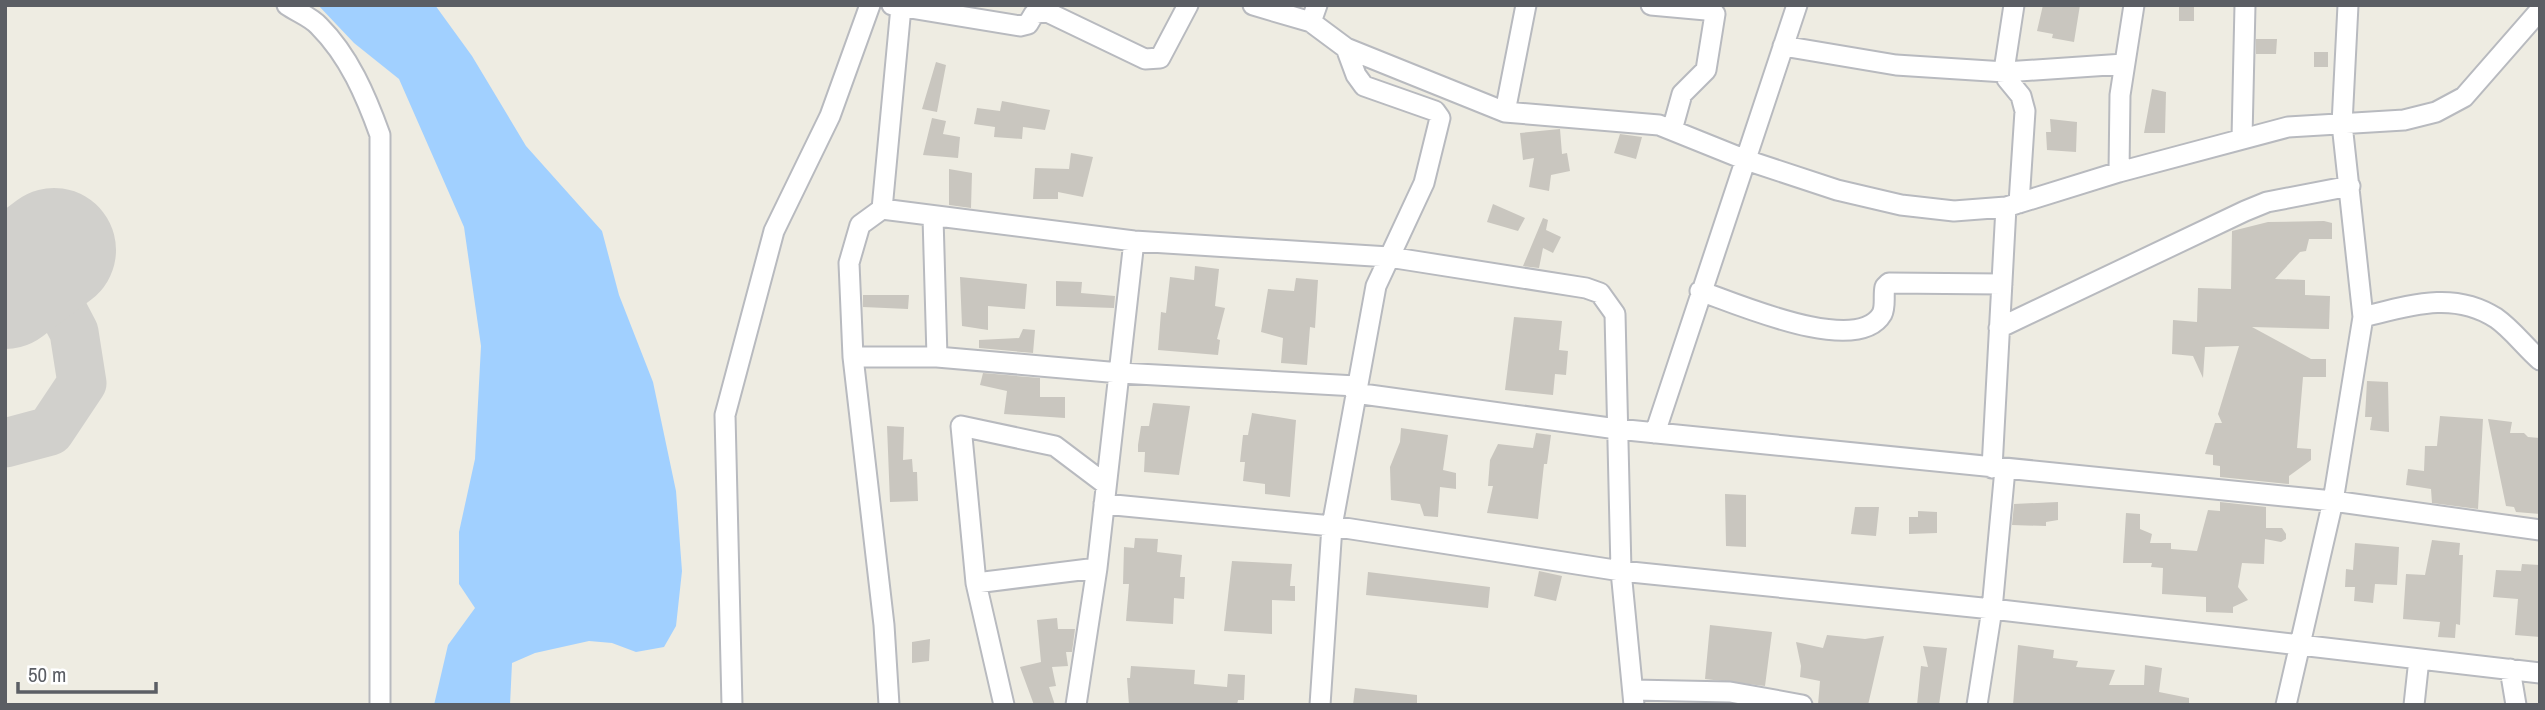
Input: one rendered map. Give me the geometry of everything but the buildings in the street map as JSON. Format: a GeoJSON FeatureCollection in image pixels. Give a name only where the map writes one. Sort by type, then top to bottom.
{"type":"FeatureCollection","features":[{"type":"Feature","properties":{"kind":"street"},"geometry":{"type":"LineString","coordinates":[[287,5],[318,24],[344,59],[364,90],[380,135],[380,705]]}},
{"type":"Feature","properties":{"kind":"street"},"geometry":{"type":"LineString","coordinates":[[732,705],[725,415],[774,231],[830,116],[870,5]]}},
{"type":"Feature","properties":{"kind":"street"},"geometry":{"type":"LineString","coordinates":[[882,209],[897,6],[1020,26],[1028,24],[1034,14],[1045,10],[1145,59],[1154,60],[1160,58],[1188,5]]}},
{"type":"Feature","properties":{"kind":"street"},"geometry":{"type":"LineString","coordinates":[[1253,5],[1314,14],[1346,48],[1364,86],[1435,111],[1440,118],[1424,183],[1376,286],[1332,526],[1320,705]]}},
{"type":"Feature","properties":{"kind":"street"},"geometry":{"type":"LineString","coordinates":[[1505,112],[1526,5]]}},
{"type":"Feature","properties":{"kind":"street"},"geometry":{"type":"LineString","coordinates":[[1651,5],[1696,8],[1715,15],[1709,62],[1702,77],[1682,94],[1672,130]]}},
{"type":"Feature","properties":{"kind":"street"},"geometry":{"type":"LineString","coordinates":[[1655,433],[1797,5]]}},
{"type":"Feature","properties":{"kind":"street"},"geometry":{"type":"LineString","coordinates":[[1978,705],[1992,609],[1999,469],[2001,284],[2025,111],[2021,96],[2005,72],[2014,5]]}},
{"type":"Feature","properties":{"kind":"street"},"geometry":{"type":"LineString","coordinates":[[2119,172],[2120,95],[2134,5]]}},
{"type":"Feature","properties":{"kind":"street"},"geometry":{"type":"LineString","coordinates":[[2242,138],[2245,5]]}},
{"type":"Feature","properties":{"kind":"street"},"geometry":{"type":"LineString","coordinates":[[2286,705],[2333,501],[2363,317],[2342,124],[2348,5]]}},
{"type":"Feature","properties":{"kind":"street"},"geometry":{"type":"LineString","coordinates":[[1346,48],[1505,112],[1640,121],[1837,190],[1901,205],[1954,211],[2013,205],[2119,172],[2288,128],[2404,120],[2436,112],[2464,97],[2540,10]]}},
{"type":"Feature","properties":{"kind":"street"},"geometry":{"type":"LineString","coordinates":[[1783,46],[1896,65],[2005,72],[2124,64]]}},
{"type":"Feature","properties":{"kind":"street"},"geometry":{"type":"LineString","coordinates":[[1999,328],[2267,202],[2350,186]]}},
{"type":"Feature","properties":{"kind":"street"},"geometry":{"type":"LineString","coordinates":[[889,705],[884,625],[853,356],[849,263],[860,225],[882,209],[1134,241],[1389,257],[1586,288],[1600,293],[1615,314],[1621,571],[1633,698],[1730,692],[1802,705]]}},
{"type":"Feature","properties":{"kind":"street"},"geometry":{"type":"LineString","coordinates":[[933,217],[937,357]]}},
{"type":"Feature","properties":{"kind":"street"},"geometry":{"type":"LineString","coordinates":[[1076,705],[1097,568],[1104,483],[1134,241]]}},
{"type":"Feature","properties":{"kind":"street"},"geometry":{"type":"LineString","coordinates":[[1700,292],[1807,327],[1832,331],[1850,330],[1878,317],[1882,313],[1885,287],[1889,283],[2001,284]]}},
{"type":"Feature","properties":{"kind":"street"},"geometry":{"type":"LineString","coordinates":[[2363,317],[2422,302],[2470,305],[2497,319],[2540,360]]}},
{"type":"Feature","properties":{"kind":"street"},"geometry":{"type":"LineString","coordinates":[[853,356],[937,357],[1356,389],[1616,429],[2333,501],[2540,530]]}},
{"type":"Feature","properties":{"kind":"street"},"geometry":{"type":"LineString","coordinates":[[1004,705],[976,583],[961,426],[1055,446],[1104,483]]}},
{"type":"Feature","properties":{"kind":"street"},"geometry":{"type":"LineString","coordinates":[[1104,504],[1332,526],[1621,571],[1992,609],[2540,673]]}},
{"type":"Feature","properties":{"kind":"street"},"geometry":{"type":"LineString","coordinates":[[976,583],[1097,568]]}},
{"type":"Feature","properties":{"kind":"street"},"geometry":{"type":"LineString","coordinates":[[2414,705],[2419,659]]}},
{"type":"Feature","properties":{"kind":"street"},"geometry":{"type":"LineString","coordinates":[[2510,669],[2516,705]]}},
{"type":"Feature","properties":{"kind":"water"},"geometry":{"type":"Polygon","coordinates":[[[318,5],[435,5],[472,56],[526,146],[602,231],[619,295],[653,382],[676,491],[682,571],[676,626],[664,647],[636,652],[612,643],[589,641],[535,653],[512,663],[510,705],[434,705],[448,645],[475,608],[459,584],[459,532],[475,459],[481,346],[464,227],[399,79],[354,43],[318,5]]]}},
{"type":"Feature","properties":{"kind":"taxiway"},"geometry":{"type":"LineString","coordinates":[[5,443],[50,431],[82,383],[74,332],[52,290],[22,274]]}},
{"type":"Feature","properties":{"kind":"runway"},"geometry":{"type":"LineString","coordinates":[[5,287],[54,250]]}}]}
